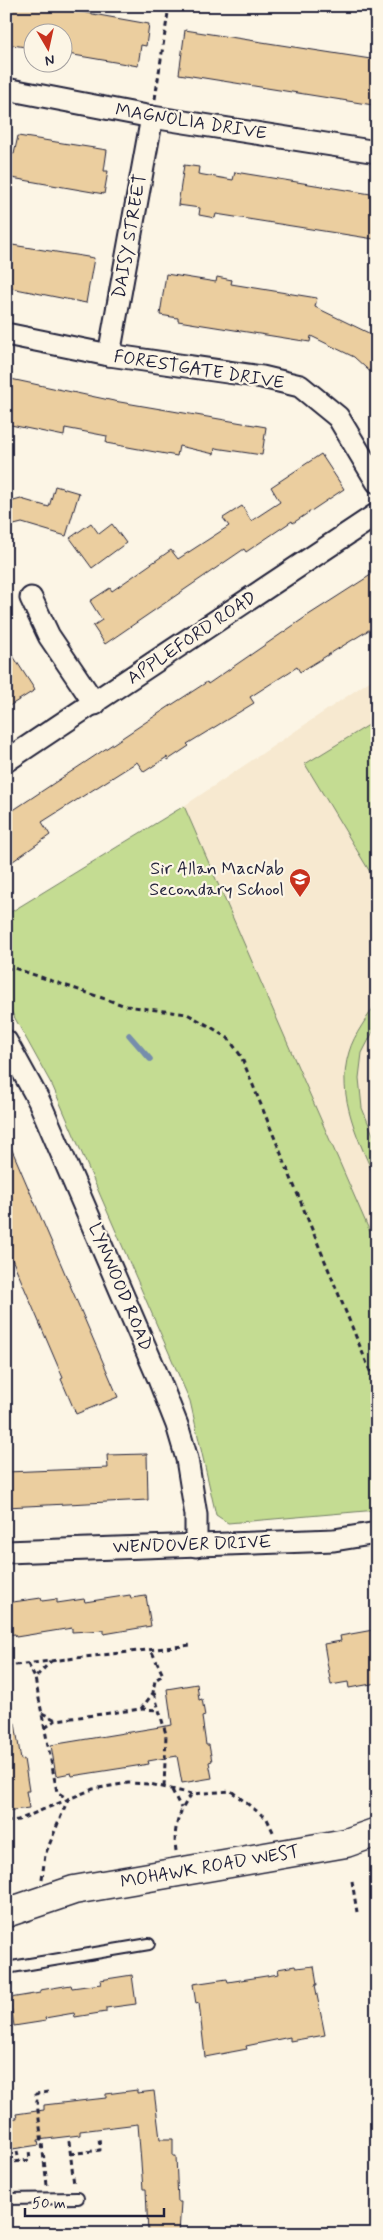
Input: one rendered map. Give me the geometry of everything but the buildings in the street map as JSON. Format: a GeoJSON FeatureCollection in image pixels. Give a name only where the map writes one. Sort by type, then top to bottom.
{"type":"FeatureCollection","features":[{"type":"Feature","properties":{"kind":"main road","name":"MOHAWK ROAD WEST"},"geometry":{"type":"LineString","coordinates":[[346,1843],[377,1832]]}},
{"type":"Feature","properties":{"kind":"main road","name":"MOHAWK ROAD WEST"},"geometry":{"type":"LineString","coordinates":[[6,1892],[74,1890],[346,1843],[377,1843]]}},
{"type":"Feature","properties":{"kind":"main road","name":"MOHAWK ROAD WEST"},"geometry":{"type":"LineString","coordinates":[[6,1913],[74,1890]]}},
{"type":"Feature","properties":{"kind":"street","name":"MAGNOLIA DRIVE"},"geometry":{"type":"LineString","coordinates":[[6,89],[152,117],[377,152]]}},
{"type":"Feature","properties":{"kind":"street","name":"DAISY STREET"},"geometry":{"type":"LineString","coordinates":[[109,355],[152,117]]}},
{"type":"Feature","properties":{"kind":"street","name":"FORESTGATE DRIVE"},"geometry":{"type":"LineString","coordinates":[[6,334],[109,355],[262,378],[300,386],[338,417],[377,482]]}},
{"type":"Feature","properties":{"kind":"street","name":"APPLEFORD ROAD"},"geometry":{"type":"LineString","coordinates":[[6,762],[377,514]]}},
{"type":"Feature","properties":{"kind":"street"},"geometry":{"type":"LineString","coordinates":[[31,598],[50,636],[95,704]]}},
{"type":"Feature","properties":{"kind":"street","name":"LYNWOOD ROAD"},"geometry":{"type":"LineString","coordinates":[[6,1040],[39,1101],[154,1367],[177,1425],[190,1478],[196,1514],[196,1546]]}},
{"type":"Feature","properties":{"kind":"street","name":"WENDOVER DRIVE"},"geometry":{"type":"LineString","coordinates":[[6,1552],[334,1540],[377,1533]]}},
{"type":"Feature","properties":{"kind":"lane"},"geometry":{"type":"LineString","coordinates":[[6,1968],[149,1944]]}},
{"type":"Feature","properties":{"kind":"lane"},"geometry":{"type":"LineString","coordinates":[[6,2199],[76,2198]]}},
{"type":"Feature","properties":{"kind":"path"},"geometry":{"type":"LineString","coordinates":[[152,117],[169,6]]}},
{"type":"Feature","properties":{"kind":"path"},"geometry":{"type":"LineString","coordinates":[[6,969],[14,968],[126,1006],[186,1014],[211,1026],[228,1038],[241,1056],[377,1388]]}},
{"type":"Feature","properties":{"kind":"path"},"geometry":{"type":"LineString","coordinates":[[6,1666],[191,1645]]}},
{"type":"Feature","properties":{"kind":"path"},"geometry":{"type":"LineString","coordinates":[[151,1650],[163,1675],[155,1680],[154,1693],[166,1734],[164,1788]]}},
{"type":"Feature","properties":{"kind":"path"},"geometry":{"type":"LineString","coordinates":[[36,1678],[51,1661]]}},
{"type":"Feature","properties":{"kind":"path"},"geometry":{"type":"LineString","coordinates":[[28,1664],[36,1678],[57,1792],[68,1799]]}},
{"type":"Feature","properties":{"kind":"path"},"geometry":{"type":"LineString","coordinates":[[141,1709],[154,1693]]}},
{"type":"Feature","properties":{"kind":"path"},"geometry":{"type":"LineString","coordinates":[[45,1728],[56,1720],[141,1709],[158,1710]]}},
{"type":"Feature","properties":{"kind":"path"},"geometry":{"type":"LineString","coordinates":[[42,1713],[56,1720]]}},
{"type":"Feature","properties":{"kind":"path"},"geometry":{"type":"LineString","coordinates":[[6,1822],[18,1820],[93,1789],[128,1783],[192,1794],[230,1792],[266,1819],[285,1853]]}},
{"type":"Feature","properties":{"kind":"path"},"geometry":{"type":"LineString","coordinates":[[172,1790],[181,1808]]}},
{"type":"Feature","properties":{"kind":"path"},"geometry":{"type":"LineString","coordinates":[[179,1872],[173,1834],[181,1808],[192,1794]]}},
{"type":"Feature","properties":{"kind":"path"},"geometry":{"type":"LineString","coordinates":[[40,1891],[45,1855],[68,1799]]}},
{"type":"Feature","properties":{"kind":"path"},"geometry":{"type":"LineString","coordinates":[[352,1881],[357,1912]]}},
{"type":"Feature","properties":{"kind":"path"},"geometry":{"type":"LineString","coordinates":[[48,2092],[36,2094],[48,2198]]}},
{"type":"Feature","properties":{"kind":"path"},"geometry":{"type":"LineString","coordinates":[[70,2154],[100,2150],[99,2136]]}},
{"type":"Feature","properties":{"kind":"path"},"geometry":{"type":"LineString","coordinates":[[69,2140],[76,2198]]}},
{"type":"Feature","properties":{"kind":"path"},"geometry":{"type":"LineString","coordinates":[[6,2164],[30,2160],[28,2150]]}},
{"type":"Feature","properties":{"kind":"path"},"geometry":{"type":"LineString","coordinates":[[17,2151],[19,2162]]}},
{"type":"Feature","properties":{"kind":"shaded area","name":"Sir Allan MacNab Secondary School"},"geometry":{"type":"Polygon","coordinates":[[[377,676],[377,1253],[184,806],[377,676]]]}},
{"type":"Feature","properties":{"kind":"green space"},"geometry":{"type":"Polygon","coordinates":[[[377,720],[377,875],[373,877],[305,764],[377,720]]]}},
{"type":"Feature","properties":{"kind":"green space"},"geometry":{"type":"Polygon","coordinates":[[[184,806],[377,1248],[377,1510],[228,1523],[216,1515],[190,1401],[53,1087],[6,1002],[6,915],[184,806]]]}},
{"type":"Feature","properties":{"kind":"green space"},"geometry":{"type":"Polygon","coordinates":[[[377,1002],[377,1024],[362,1053],[359,1078],[362,1108],[377,1144],[377,1183],[351,1119],[345,1086],[345,1069],[351,1045],[377,1002]]]}},
{"type":"Feature","properties":{"kind":"waterway"},"geometry":{"type":"LineString","coordinates":[[129,1035],[150,1059]]}},
{"type":"Feature","properties":{"kind":"place","name":"Sir Allan MacNab Secondary School"},"geometry":{"type":"Point","coordinates":[300,898]}}]}
